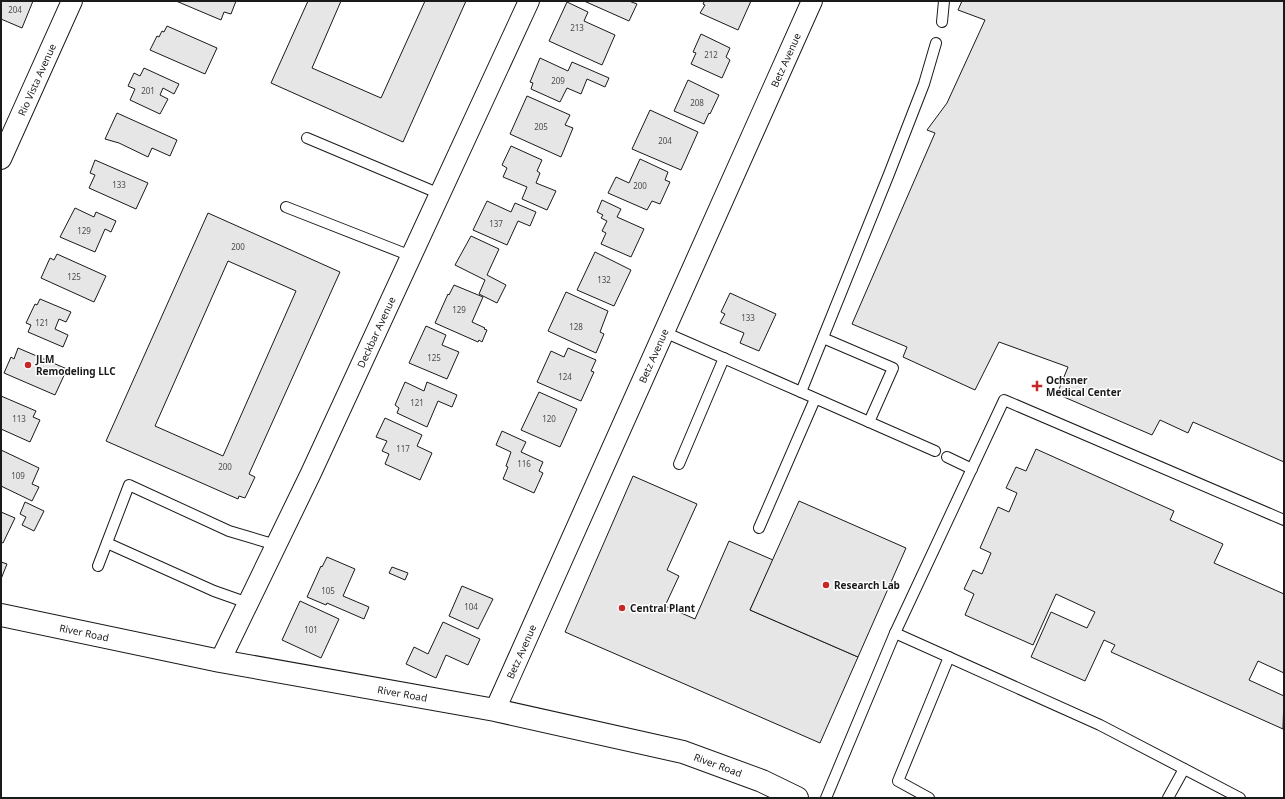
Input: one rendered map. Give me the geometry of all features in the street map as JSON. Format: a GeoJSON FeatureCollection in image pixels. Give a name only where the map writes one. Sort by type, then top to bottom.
{"type":"FeatureCollection","features":[{"type":"Feature","properties":{"kind":"main road","name":"River Road"},"geometry":{"type":"LineString","coordinates":[[1,615],[220,661],[495,710],[683,752],[762,781],[797,798]]}},
{"type":"Feature","properties":{"kind":"street","name":"Rio Vista Avenue"},"geometry":{"type":"LineString","coordinates":[[1,159],[72,1]]}},
{"type":"Feature","properties":{"kind":"street","name":"Deckbar Avenue"},"geometry":{"type":"LineString","coordinates":[[220,661],[314,465],[529,1]]}},
{"type":"Feature","properties":{"kind":"street","name":"Betz Avenue"},"geometry":{"type":"LineString","coordinates":[[495,710],[812,1]]}},
{"type":"Feature","properties":{"kind":"lane"},"geometry":{"type":"LineString","coordinates":[[942,22],[944,1]]}},
{"type":"Feature","properties":{"kind":"lane"},"geometry":{"type":"LineString","coordinates":[[801,392],[924,84],[936,43]]}},
{"type":"Feature","properties":{"kind":"lane"},"geometry":{"type":"LineString","coordinates":[[307,138],[440,194]]}},
{"type":"Feature","properties":{"kind":"lane"},"geometry":{"type":"LineString","coordinates":[[286,207],[411,256]]}},
{"type":"Feature","properties":{"kind":"lane"},"geometry":{"type":"LineString","coordinates":[[664,332],[935,451]]}},
{"type":"Feature","properties":{"kind":"lane"},"geometry":{"type":"LineString","coordinates":[[823,338],[893,368],[869,422]]}},
{"type":"Feature","properties":{"kind":"lane"},"geometry":{"type":"LineString","coordinates":[[679,464],[724,358]]}},
{"type":"Feature","properties":{"kind":"lane"},"geometry":{"type":"LineString","coordinates":[[759,528],[814,399]]}},
{"type":"Feature","properties":{"kind":"lane"},"geometry":{"type":"LineString","coordinates":[[826,798],[895,633],[1004,400],[1284,520]]}},
{"type":"Feature","properties":{"kind":"lane"},"geometry":{"type":"LineString","coordinates":[[947,457],[972,469]]}},
{"type":"Feature","properties":{"kind":"lane"},"geometry":{"type":"LineString","coordinates":[[98,566],[129,485],[229,531],[276,545]]}},
{"type":"Feature","properties":{"kind":"lane"},"geometry":{"type":"LineString","coordinates":[[107,543],[214,591],[248,603]]}},
{"type":"Feature","properties":{"kind":"lane"},"geometry":{"type":"LineString","coordinates":[[895,633],[1100,725],[1240,798]]}},
{"type":"Feature","properties":{"kind":"lane"},"geometry":{"type":"LineString","coordinates":[[929,798],[898,781],[949,657]]}},
{"type":"Feature","properties":{"kind":"lane"},"geometry":{"type":"LineString","coordinates":[[1168,798],[1184,769]]}},
{"type":"Feature","properties":{"kind":"building"},"geometry":{"type":"Polygon","coordinates":[[[1,1],[33,1],[22,28],[1,19],[1,1]]]}},
{"type":"Feature","properties":{"kind":"building"},"geometry":{"type":"Polygon","coordinates":[[[176,1],[236,1],[231,14],[224,12],[221,20],[176,1]]]}},
{"type":"Feature","properties":{"kind":"building"},"geometry":{"type":"Polygon","coordinates":[[[308,1],[341,1],[312,68],[381,98],[425,1],[466,1],[403,142],[271,83],[308,1]]]}},
{"type":"Feature","properties":{"kind":"building"},"geometry":{"type":"Polygon","coordinates":[[[584,1],[629,1],[637,4],[629,21],[584,1]]]}},
{"type":"Feature","properties":{"kind":"building"},"geometry":{"type":"Polygon","coordinates":[[[703,1],[751,1],[738,30],[700,13],[705,5],[703,4],[703,1]]]}},
{"type":"Feature","properties":{"kind":"building"},"geometry":{"type":"Polygon","coordinates":[[[962,1],[1284,1],[1284,462],[1193,422],[1188,433],[1160,420],[1152,435],[1057,394],[1068,367],[999,342],[975,390],[903,357],[907,347],[852,324],[935,133],[927,130],[947,103],[985,20],[958,10],[962,1]]]}},
{"type":"Feature","properties":{"kind":"building"},"geometry":{"type":"Polygon","coordinates":[[[567,2],[588,12],[584,21],[615,35],[602,65],[549,41],[567,2]]]}},
{"type":"Feature","properties":{"kind":"building"},"geometry":{"type":"Polygon","coordinates":[[[167,26],[217,48],[205,74],[150,50],[157,36],[159,37],[162,31],[164,32],[167,26]]]}},
{"type":"Feature","properties":{"kind":"building"},"geometry":{"type":"Polygon","coordinates":[[[701,34],[730,48],[726,57],[730,60],[722,78],[691,64],[696,53],[693,52],[701,34]]]}},
{"type":"Feature","properties":{"kind":"building"},"geometry":{"type":"Polygon","coordinates":[[[540,58],[568,71],[572,62],[609,78],[605,87],[587,79],[581,94],[567,88],[560,102],[531,89],[533,83],[530,82],[540,58]]]}},
{"type":"Feature","properties":{"kind":"building"},"geometry":{"type":"Polygon","coordinates":[[[144,68],[179,84],[174,94],[163,88],[160,95],[168,99],[160,114],[130,100],[135,89],[128,86],[134,73],[140,76],[144,68]]]}},
{"type":"Feature","properties":{"kind":"building"},"geometry":{"type":"Polygon","coordinates":[[[688,80],[719,95],[704,124],[674,111],[688,80]]]}},
{"type":"Feature","properties":{"kind":"building"},"geometry":{"type":"Polygon","coordinates":[[[527,96],[570,115],[565,125],[573,128],[561,157],[510,134],[527,96]]]}},
{"type":"Feature","properties":{"kind":"building"},"geometry":{"type":"Polygon","coordinates":[[[650,110],[698,132],[681,170],[632,149],[650,110]]]}},
{"type":"Feature","properties":{"kind":"building"},"geometry":{"type":"Polygon","coordinates":[[[117,113],[177,140],[170,156],[152,148],[148,157],[119,143],[105,139],[117,113]]]}},
{"type":"Feature","properties":{"kind":"building"},"geometry":{"type":"Polygon","coordinates":[[[511,146],[542,160],[537,171],[540,173],[536,183],[556,191],[547,210],[522,199],[527,187],[503,177],[507,168],[502,165],[511,146]]]}},
{"type":"Feature","properties":{"kind":"building"},"geometry":{"type":"Polygon","coordinates":[[[640,159],[668,172],[665,180],[670,182],[660,204],[652,201],[647,210],[608,193],[616,177],[629,183],[640,159]]]}},
{"type":"Feature","properties":{"kind":"building"},"geometry":{"type":"Polygon","coordinates":[[[95,160],[148,183],[136,209],[89,188],[95,175],[90,173],[95,160]]]}},
{"type":"Feature","properties":{"kind":"building"},"geometry":{"type":"Polygon","coordinates":[[[602,200],[621,209],[617,217],[644,229],[631,257],[601,244],[606,233],[602,231],[607,221],[601,218],[603,215],[597,212],[602,200]]]}},
{"type":"Feature","properties":{"kind":"building"},"geometry":{"type":"Polygon","coordinates":[[[487,201],[511,212],[515,203],[536,212],[530,226],[518,221],[507,245],[473,230],[487,201]]]}},
{"type":"Feature","properties":{"kind":"building"},"geometry":{"type":"Polygon","coordinates":[[[75,208],[94,217],[96,212],[116,221],[111,232],[105,229],[95,252],[60,237],[75,208]]]}},
{"type":"Feature","properties":{"kind":"building"},"geometry":{"type":"Polygon","coordinates":[[[208,213],[340,272],[249,474],[255,477],[245,498],[239,496],[238,499],[106,441],[208,213]],[[228,261],[155,426],[223,456],[296,291],[228,261]]]}},
{"type":"Feature","properties":{"kind":"building"},"geometry":{"type":"Polygon","coordinates":[[[471,236],[499,249],[487,275],[506,285],[497,303],[479,294],[485,280],[455,265],[471,236]]]}},
{"type":"Feature","properties":{"kind":"building"},"geometry":{"type":"Polygon","coordinates":[[[595,252],[631,270],[614,306],[577,290],[595,252]]]}},
{"type":"Feature","properties":{"kind":"building"},"geometry":{"type":"Polygon","coordinates":[[[57,254],[106,276],[94,302],[41,278],[50,258],[54,260],[57,254]]]}},
{"type":"Feature","properties":{"kind":"building"},"geometry":{"type":"Polygon","coordinates":[[[454,285],[483,297],[472,322],[487,330],[482,342],[479,340],[478,342],[435,323],[448,294],[449,295],[454,285]]]}},
{"type":"Feature","properties":{"kind":"building"},"geometry":{"type":"Polygon","coordinates":[[[566,292],[608,311],[600,332],[604,334],[596,353],[548,331],[566,292]]]}},
{"type":"Feature","properties":{"kind":"building"},"geometry":{"type":"Polygon","coordinates":[[[730,293],[776,314],[759,351],[740,343],[744,333],[720,323],[725,314],[721,312],[730,293]]]}},
{"type":"Feature","properties":{"kind":"building"},"geometry":{"type":"Polygon","coordinates":[[[40,299],[71,312],[66,322],[59,319],[55,329],[68,335],[63,347],[28,332],[31,325],[26,323],[35,304],[37,305],[40,299]]]}},
{"type":"Feature","properties":{"kind":"building"},"geometry":{"type":"Polygon","coordinates":[[[426,326],[446,335],[442,345],[459,352],[447,379],[409,363],[426,326]]]}},
{"type":"Feature","properties":{"kind":"building"},"geometry":{"type":"Polygon","coordinates":[[[18,348],[67,369],[55,395],[4,373],[11,357],[14,359],[18,348]]]}},
{"type":"Feature","properties":{"kind":"building"},"geometry":{"type":"Polygon","coordinates":[[[568,348],[596,360],[591,371],[594,372],[581,401],[537,382],[551,351],[564,357],[568,348]]]}},
{"type":"Feature","properties":{"kind":"building"},"geometry":{"type":"Polygon","coordinates":[[[405,382],[424,391],[427,382],[457,395],[452,407],[438,401],[427,427],[397,413],[399,408],[395,405],[405,382]]]}},
{"type":"Feature","properties":{"kind":"building"},"geometry":{"type":"Polygon","coordinates":[[[539,392],[577,409],[560,447],[521,430],[539,392]]]}},
{"type":"Feature","properties":{"kind":"building"},"geometry":{"type":"Polygon","coordinates":[[[1,396],[36,411],[33,417],[40,420],[30,442],[1,429],[1,396]]]}},
{"type":"Feature","properties":{"kind":"building"},"geometry":{"type":"Polygon","coordinates":[[[385,418],[422,435],[417,446],[432,453],[420,480],[385,464],[389,454],[382,451],[387,441],[376,437],[385,418]]]}},
{"type":"Feature","properties":{"kind":"building"},"geometry":{"type":"Polygon","coordinates":[[[502,431],[526,442],[521,452],[543,462],[539,471],[543,473],[534,493],[503,479],[508,467],[506,466],[511,452],[496,445],[502,431]]]}},
{"type":"Feature","properties":{"kind":"building"},"geometry":{"type":"Polygon","coordinates":[[[1036,449],[1174,511],[1170,520],[1223,544],[1214,563],[1284,594],[1284,673],[1258,661],[1249,680],[1284,696],[1283,729],[1111,652],[1115,645],[1104,640],[1085,681],[1031,657],[1051,612],[1087,628],[1095,612],[1056,594],[1033,645],[965,615],[974,594],[964,589],[973,570],[982,574],[991,553],[980,548],[998,507],[1009,512],[1017,493],[1006,488],[1016,467],[1026,471],[1036,449]]]}},
{"type":"Feature","properties":{"kind":"building"},"geometry":{"type":"Polygon","coordinates":[[[1,450],[39,468],[32,484],[39,487],[32,501],[1,486],[1,450]]]}},
{"type":"Feature","properties":{"kind":"building","name":"Central Plant"},"geometry":{"type":"Polygon","coordinates":[[[633,476],[697,504],[667,570],[679,576],[665,606],[695,619],[729,541],[773,560],[750,610],[858,657],[820,743],[565,632],[633,476]]]}},
{"type":"Feature","properties":{"kind":"building","name":"Research Lab"},"geometry":{"type":"Polygon","coordinates":[[[799,501],[906,548],[858,657],[750,610],[799,501]]]}},
{"type":"Feature","properties":{"kind":"building"},"geometry":{"type":"Polygon","coordinates":[[[25,502],[44,511],[34,531],[22,525],[26,517],[20,514],[25,502]]]}},
{"type":"Feature","properties":{"kind":"building"},"geometry":{"type":"Polygon","coordinates":[[[1,512],[15,518],[3,543],[1,542],[1,512]]]}},
{"type":"Feature","properties":{"kind":"building"},"geometry":{"type":"Polygon","coordinates":[[[327,557],[355,569],[343,596],[369,607],[364,619],[327,603],[326,605],[307,597],[321,566],[322,567],[327,557]]]}},
{"type":"Feature","properties":{"kind":"building"},"geometry":{"type":"Polygon","coordinates":[[[1,562],[7,564],[1,579],[1,562]]]}},
{"type":"Feature","properties":{"kind":"building"},"geometry":{"type":"Polygon","coordinates":[[[392,567],[408,573],[405,580],[389,573],[392,567]]]}},
{"type":"Feature","properties":{"kind":"building"},"geometry":{"type":"Polygon","coordinates":[[[462,586],[493,599],[478,629],[449,616],[462,586]]]}},
{"type":"Feature","properties":{"kind":"building"},"geometry":{"type":"Polygon","coordinates":[[[300,601],[339,619],[321,658],[282,640],[300,601]]]}},
{"type":"Feature","properties":{"kind":"building"},"geometry":{"type":"Polygon","coordinates":[[[443,622],[480,639],[468,665],[446,655],[436,678],[406,664],[414,647],[428,654],[443,622]]]}},
{"type":"Feature","properties":{"kind":"place","name":"JLM Remodeling LLC"},"geometry":{"type":"Point","coordinates":[28,365]}},
{"type":"Feature","properties":{"kind":"place","name":"Ochsner Medical Center"},"geometry":{"type":"Point","coordinates":[1037,386]}},
{"type":"Feature","properties":{"kind":"place","name":"Research Lab"},"geometry":{"type":"Point","coordinates":[826,585]}},
{"type":"Feature","properties":{"kind":"place","name":"Central Plant"},"geometry":{"type":"Point","coordinates":[622,608]}}]}
